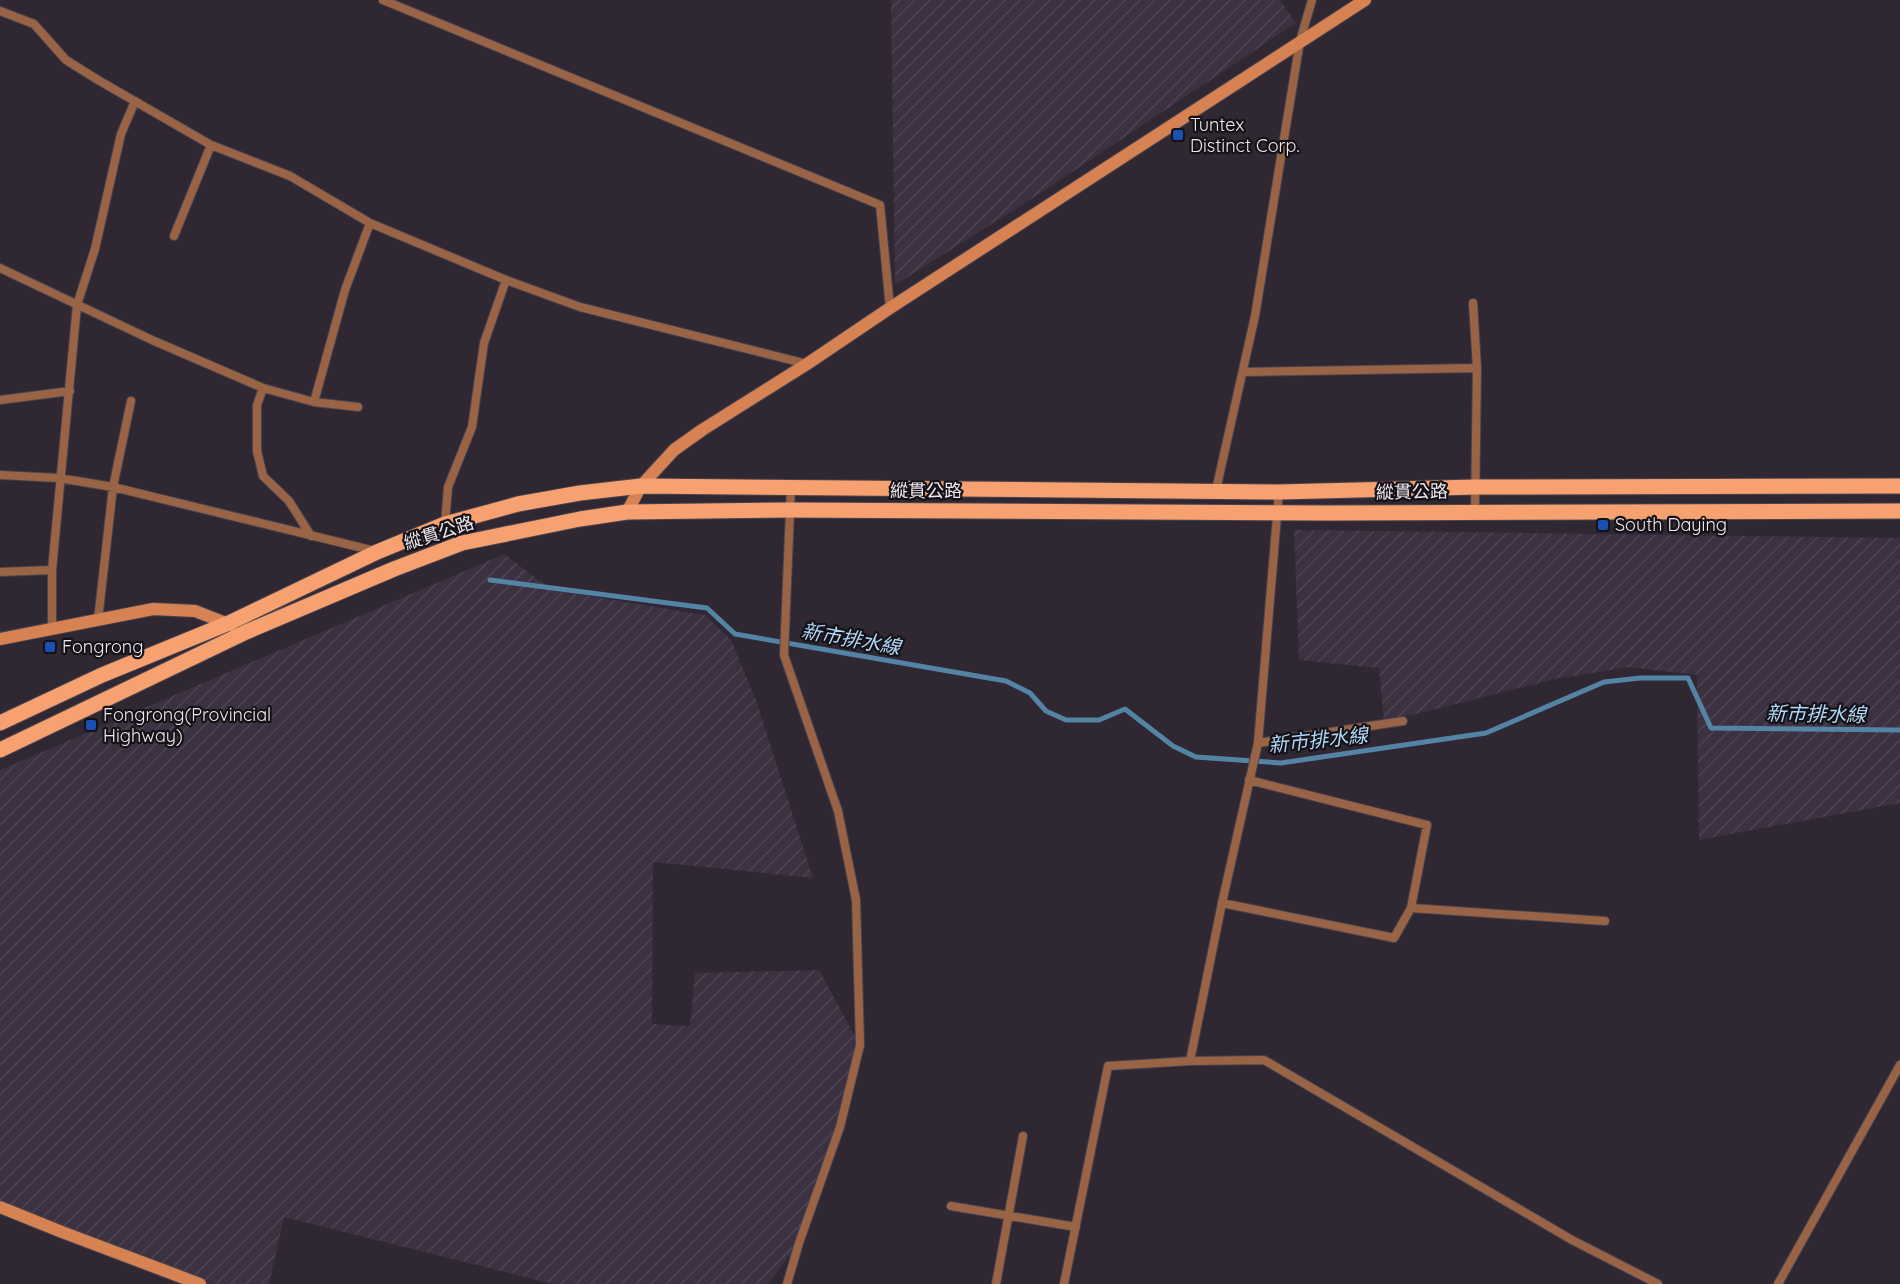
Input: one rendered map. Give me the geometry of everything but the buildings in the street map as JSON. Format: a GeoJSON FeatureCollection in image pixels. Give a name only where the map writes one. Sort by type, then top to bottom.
{"type":"FeatureCollection","features":[{"type":"Feature","properties":{"kind":"main road","name":"縱貫公路"},"geometry":{"type":"LineString","coordinates":[[0,723],[102,675],[229,623],[377,552],[446,524],[518,504],[580,493],[641,486],[1279,492],[1476,487],[1900,486]]}},
{"type":"Feature","properties":{"kind":"main road","name":"縱貫公路"},"geometry":{"type":"LineString","coordinates":[[0,750],[246,632],[394,569],[462,543],[627,512],[790,510],[1279,513],[1900,511]]}},
{"type":"Feature","properties":{"kind":"street"},"geometry":{"type":"LineString","coordinates":[[627,512],[641,486],[674,450],[702,430],[1365,0]]}},
{"type":"Feature","properties":{"kind":"street"},"geometry":{"type":"LineString","coordinates":[[0,639],[153,609],[195,611],[229,623],[246,632]]}},
{"type":"Feature","properties":{"kind":"street"},"geometry":{"type":"LineString","coordinates":[[0,1207],[200,1284]]}},
{"type":"Feature","properties":{"kind":"lane"},"geometry":{"type":"LineString","coordinates":[[383,0],[880,205],[890,308]]}},
{"type":"Feature","properties":{"kind":"lane"},"geometry":{"type":"LineString","coordinates":[[1216,490],[1255,316],[1300,41],[1312,0]]}},
{"type":"Feature","properties":{"kind":"lane"},"geometry":{"type":"LineString","coordinates":[[0,11],[34,24],[66,60],[211,145],[290,176],[370,223],[506,280],[580,307],[807,364]]}},
{"type":"Feature","properties":{"kind":"lane"},"geometry":{"type":"LineString","coordinates":[[52,630],[52,570],[59,478],[70,391],[77,305],[95,249],[121,134],[135,101]]}},
{"type":"Feature","properties":{"kind":"lane"},"geometry":{"type":"LineString","coordinates":[[174,236],[211,145]]}},
{"type":"Feature","properties":{"kind":"lane"},"geometry":{"type":"LineString","coordinates":[[314,402],[342,298],[370,223]]}},
{"type":"Feature","properties":{"kind":"lane"},"geometry":{"type":"LineString","coordinates":[[0,268],[263,388],[314,402],[358,407]]}},
{"type":"Feature","properties":{"kind":"lane"},"geometry":{"type":"LineString","coordinates":[[446,524],[448,487],[472,427],[484,342],[506,280]]}},
{"type":"Feature","properties":{"kind":"lane"},"geometry":{"type":"LineString","coordinates":[[1473,303],[1477,368],[1475,511]]}},
{"type":"Feature","properties":{"kind":"lane"},"geometry":{"type":"LineString","coordinates":[[1243,372],[1477,368]]}},
{"type":"Feature","properties":{"kind":"lane"},"geometry":{"type":"LineString","coordinates":[[263,388],[257,405],[257,451],[263,476],[289,501],[310,536]]}},
{"type":"Feature","properties":{"kind":"lane"},"geometry":{"type":"LineString","coordinates":[[0,400],[70,391]]}},
{"type":"Feature","properties":{"kind":"lane"},"geometry":{"type":"LineString","coordinates":[[98,620],[113,487],[131,401]]}},
{"type":"Feature","properties":{"kind":"lane"},"geometry":{"type":"LineString","coordinates":[[0,476],[59,478],[113,487],[377,552]]}},
{"type":"Feature","properties":{"kind":"lane"},"geometry":{"type":"LineString","coordinates":[[787,1284],[840,1127],[860,1045],[856,900],[838,811],[784,655],[791,487]]}},
{"type":"Feature","properties":{"kind":"lane"},"geometry":{"type":"LineString","coordinates":[[1190,1061],[1258,743],[1279,492]]}},
{"type":"Feature","properties":{"kind":"lane"},"geometry":{"type":"LineString","coordinates":[[0,572],[52,570]]}},
{"type":"Feature","properties":{"kind":"lane"},"geometry":{"type":"LineString","coordinates":[[1258,743],[1403,722]]}},
{"type":"Feature","properties":{"kind":"lane"},"geometry":{"type":"LineString","coordinates":[[1222,903],[1394,938],[1411,908],[1428,825],[1249,780]]}},
{"type":"Feature","properties":{"kind":"lane"},"geometry":{"type":"LineString","coordinates":[[1411,908],[1605,921]]}},
{"type":"Feature","properties":{"kind":"lane"},"geometry":{"type":"LineString","coordinates":[[1064,1284],[1108,1066],[1190,1061],[1264,1060],[1572,1239],[1658,1284]]}},
{"type":"Feature","properties":{"kind":"lane"},"geometry":{"type":"LineString","coordinates":[[1778,1284],[1900,1065]]}},
{"type":"Feature","properties":{"kind":"lane"},"geometry":{"type":"LineString","coordinates":[[996,1284],[1023,1136]]}},
{"type":"Feature","properties":{"kind":"lane"},"geometry":{"type":"LineString","coordinates":[[951,1206],[1077,1227]]}},
{"type":"Feature","properties":{"kind":"shaded area"},"geometry":{"type":"Polygon","coordinates":[[[891,0],[1280,0],[1296,23],[1042,192],[895,285],[891,0]]]}},
{"type":"Feature","properties":{"kind":"shaded area"},"geometry":{"type":"Polygon","coordinates":[[[1294,530],[1900,538],[1900,803],[1699,840],[1697,675],[1630,667],[1555,679],[1384,722],[1379,668],[1299,660],[1294,530]]]}},
{"type":"Feature","properties":{"kind":"shaded area"},"geometry":{"type":"Polygon","coordinates":[[[504,554],[552,590],[705,615],[731,640],[756,700],[813,878],[653,862],[652,1024],[690,1026],[695,973],[819,970],[860,1045],[840,1127],[799,1243],[768,1284],[553,1284],[284,1217],[269,1284],[206,1284],[0,1204],[0,770],[504,554]]]}},
{"type":"Feature","properties":{"kind":"waterway","name":"新市排水線"},"geometry":{"type":"LineString","coordinates":[[490,580],[707,608],[735,634],[1006,681],[1030,693],[1046,711],[1066,720],[1099,720],[1125,709],[1173,746],[1196,757],[1281,763],[1486,733],[1604,682],[1640,678],[1688,678],[1711,728],[1900,730]]}},
{"type":"Feature","properties":{"kind":"place","name":"Tuntex Distinct Corp."},"geometry":{"type":"Point","coordinates":[1178,135]}},
{"type":"Feature","properties":{"kind":"place","name":"South Daying"},"geometry":{"type":"Point","coordinates":[1603,525]}},
{"type":"Feature","properties":{"kind":"place","name":"Fongrong"},"geometry":{"type":"Point","coordinates":[50,647]}},
{"type":"Feature","properties":{"kind":"place","name":"Fongrong(Provincial Highway)"},"geometry":{"type":"Point","coordinates":[91,725]}}]}
